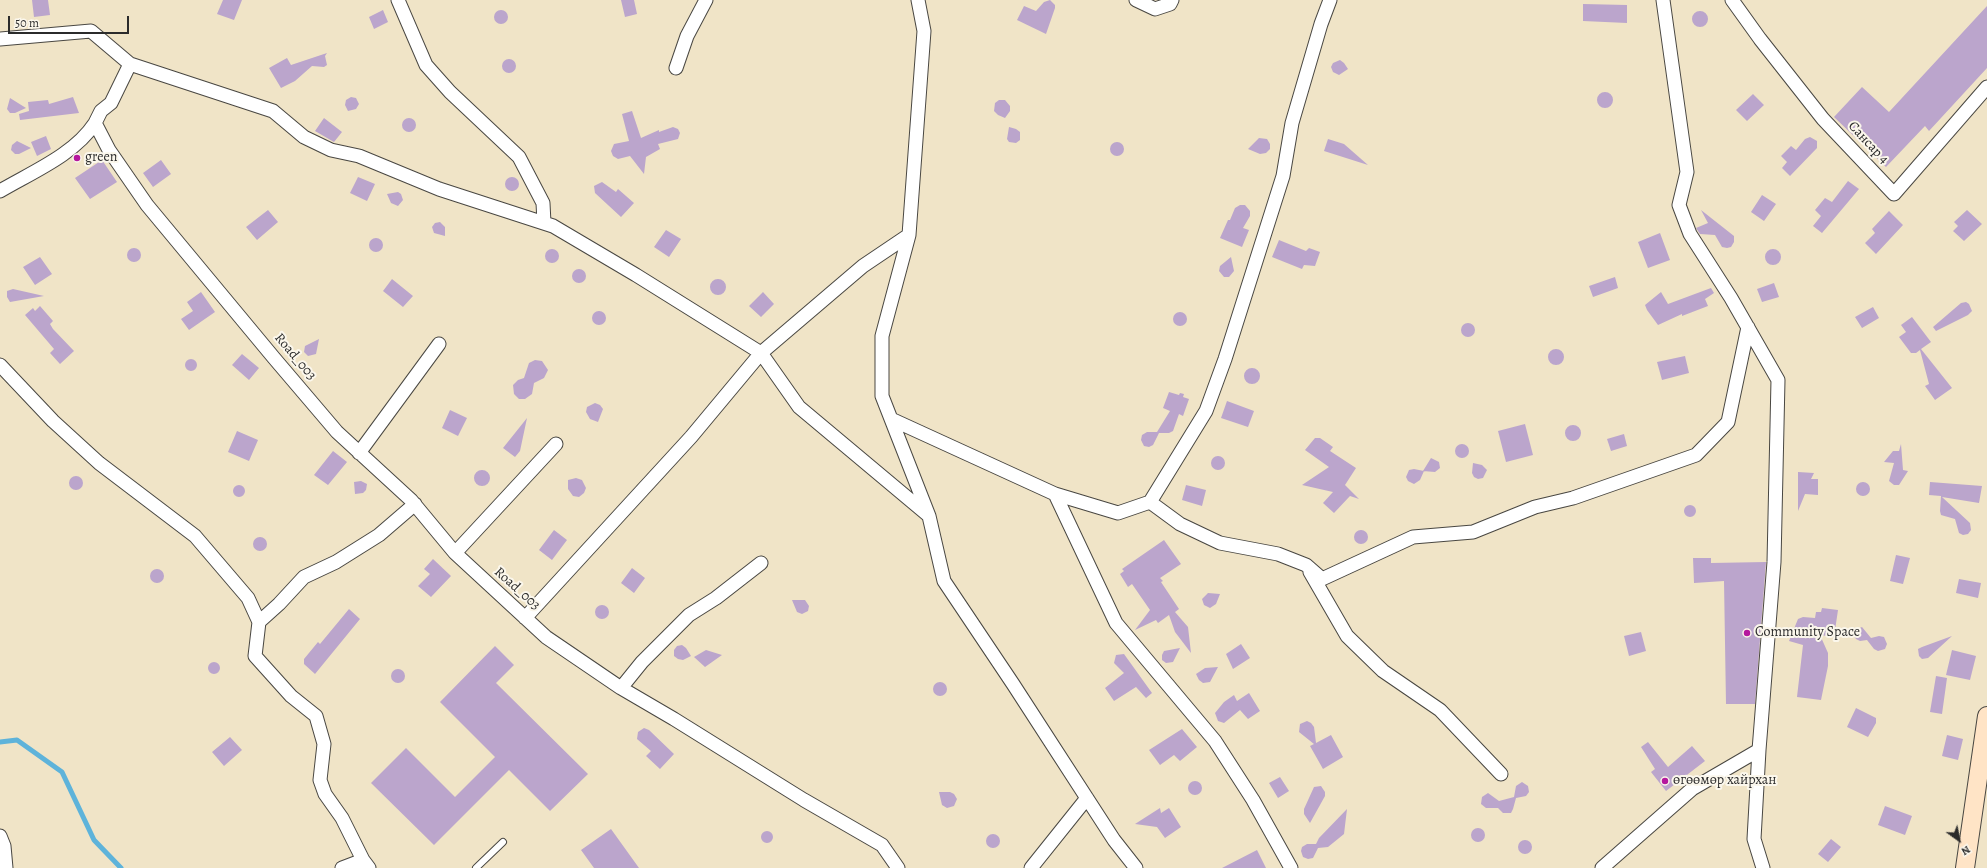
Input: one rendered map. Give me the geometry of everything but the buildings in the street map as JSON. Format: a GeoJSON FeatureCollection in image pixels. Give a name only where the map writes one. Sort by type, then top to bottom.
{"type":"FeatureCollection","features":[{"type":"Feature","properties":{"kind":"street"},"geometry":{"type":"LineString","coordinates":[[398,0],[426,65],[450,92],[519,157],[542,203],[544,223]]}},
{"type":"Feature","properties":{"kind":"street"},"geometry":{"type":"LineString","coordinates":[[676,68],[687,36],[706,0]]}},
{"type":"Feature","properties":{"kind":"street"},"geometry":{"type":"LineString","coordinates":[[918,0],[924,31],[908,235],[882,336],[882,396],[929,516],[944,581],[1114,840],[1136,868]]}},
{"type":"Feature","properties":{"kind":"street"},"geometry":{"type":"LineString","coordinates":[[1136,0],[1155,9],[1170,4],[1172,0]]}},
{"type":"Feature","properties":{"kind":"street"},"geometry":{"type":"LineString","coordinates":[[891,419],[1055,494],[1118,513],[1150,502],[1206,410],[1275,204],[1283,176],[1292,123],[1321,24],[1330,0]]}},
{"type":"Feature","properties":{"kind":"street"},"geometry":{"type":"LineString","coordinates":[[1662,0],[1687,172],[1679,205],[1690,234],[1731,298],[1778,380],[1774,562],[1759,750],[1754,839],[1763,868]]}},
{"type":"Feature","properties":{"kind":"street","name":"Сансар 4"},"geometry":{"type":"LineString","coordinates":[[1732,0],[1760,39],[1823,119],[1894,194],[1987,86]]}},
{"type":"Feature","properties":{"kind":"street"},"geometry":{"type":"LineString","coordinates":[[0,39],[91,31],[130,64],[273,112],[304,137],[330,150],[359,156],[439,189],[553,226],[636,275],[761,353],[799,407],[929,516]]}},
{"type":"Feature","properties":{"kind":"street"},"geometry":{"type":"LineString","coordinates":[[0,191],[53,160],[86,138],[101,111],[111,103],[130,64]]}},
{"type":"Feature","properties":{"kind":"street","name":"Road_003"},"geometry":{"type":"LineString","coordinates":[[95,123],[109,150],[147,205],[337,432],[415,504],[455,553],[525,618],[546,637],[620,688],[674,719],[839,821],[882,845],[898,868]]}},
{"type":"Feature","properties":{"kind":"street"},"geometry":{"type":"LineString","coordinates":[[525,618],[691,437],[761,353],[863,266],[908,235]]}},
{"type":"Feature","properties":{"kind":"street"},"geometry":{"type":"LineString","coordinates":[[1150,502],[1180,524],[1220,543],[1278,554],[1306,565],[1322,579],[1413,537],[1473,532],[1535,507],[1573,498],[1696,455],[1728,422],[1748,327]]}},
{"type":"Feature","properties":{"kind":"street"},"geometry":{"type":"LineString","coordinates":[[359,453],[439,344]]}},
{"type":"Feature","properties":{"kind":"street"},"geometry":{"type":"LineString","coordinates":[[0,365],[53,420],[98,463],[195,536],[248,598],[259,622],[255,656],[291,696],[316,716],[324,744],[320,780],[322,787],[325,794],[342,818],[366,864],[342,868]]}},
{"type":"Feature","properties":{"kind":"street"},"geometry":{"type":"LineString","coordinates":[[455,553],[556,444]]}},
{"type":"Feature","properties":{"kind":"street"},"geometry":{"type":"LineString","coordinates":[[1055,494],[1116,623],[1215,741],[1253,800],[1291,868]]}},
{"type":"Feature","properties":{"kind":"street"},"geometry":{"type":"LineString","coordinates":[[259,622],[279,604],[304,577],[336,562],[379,535],[415,504]]}},
{"type":"Feature","properties":{"kind":"street"},"geometry":{"type":"LineString","coordinates":[[620,688],[642,662],[689,615],[716,598],[761,563]]}},
{"type":"Feature","properties":{"kind":"street"},"geometry":{"type":"LineString","coordinates":[[1306,565],[1347,636],[1383,671],[1440,710],[1501,774]]}},
{"type":"Feature","properties":{"kind":"street"},"geometry":{"type":"LineString","coordinates":[[1965,868],[1987,716]]}},
{"type":"Feature","properties":{"kind":"street"},"geometry":{"type":"LineString","coordinates":[[1602,868],[1692,789],[1759,750]]}},
{"type":"Feature","properties":{"kind":"street"},"geometry":{"type":"LineString","coordinates":[[1031,868],[1087,798]]}},
{"type":"Feature","properties":{"kind":"street"},"geometry":{"type":"LineString","coordinates":[[0,836],[4,846],[6,868]]}},
{"type":"Feature","properties":{"kind":"lane"},"geometry":{"type":"LineString","coordinates":[[476,868],[503,842]]}},
{"type":"Feature","properties":{"kind":"waterway"},"geometry":{"type":"LineString","coordinates":[[0,742],[17,740],[62,772],[94,840],[121,868]]}},
{"type":"Feature","properties":{"kind":"place","name":"green"},"geometry":{"type":"Point","coordinates":[77,158]}},
{"type":"Feature","properties":{"kind":"place","name":"Community Space"},"geometry":{"type":"Point","coordinates":[1747,633]}},
{"type":"Feature","properties":{"kind":"place","name":"өгөөмөр хайрхан"},"geometry":{"type":"Point","coordinates":[1665,781]}}]}
